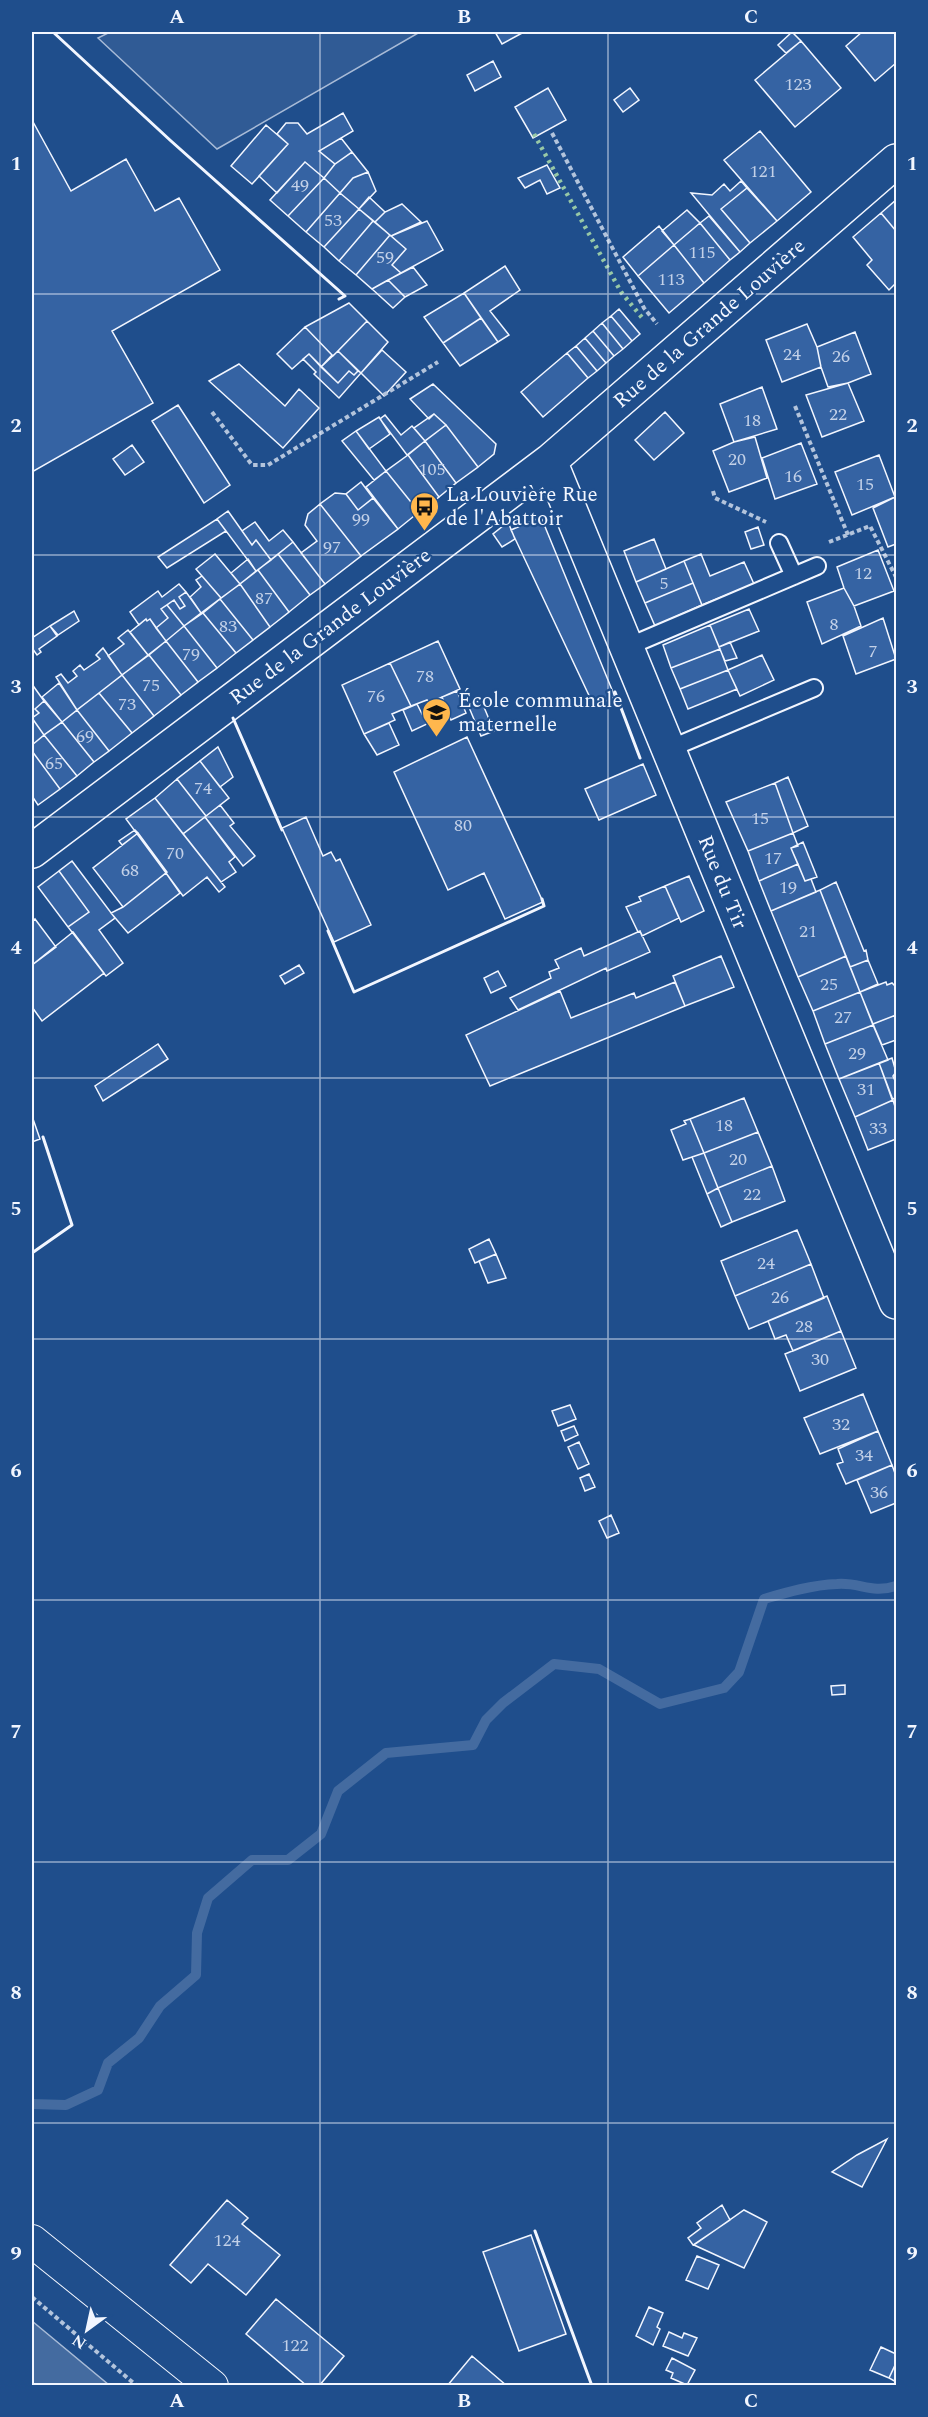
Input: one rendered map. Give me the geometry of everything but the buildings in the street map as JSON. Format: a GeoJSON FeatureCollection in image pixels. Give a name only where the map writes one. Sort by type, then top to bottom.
{"type":"FeatureCollection","features":[{"type":"Feature","properties":{"kind":"main road","name":"Rue de la Grande Louvière"},"geometry":{"type":"LineString","coordinates":[[32,851],[550,461],[897,160]]}},
{"type":"Feature","properties":{"kind":"main road","name":"Rue du Tir"},"geometry":{"type":"LineString","coordinates":[[550,461],[897,1302]]}},
{"type":"Feature","properties":{"kind":"street"},"geometry":{"type":"LineString","coordinates":[[32,2241],[212,2385]]}},
{"type":"Feature","properties":{"kind":"lane"},"geometry":{"type":"LineString","coordinates":[[778,543],[794,576]]}},
{"type":"Feature","properties":{"kind":"lane"},"geometry":{"type":"LineString","coordinates":[[627,647],[817,566]]}},
{"type":"Feature","properties":{"kind":"lane"},"geometry":{"type":"LineString","coordinates":[[669,750],[814,688]]}},
{"type":"Feature","properties":{"kind":"path"},"geometry":{"type":"LineString","coordinates":[[552,133],[644,308],[677,350]]}},
{"type":"Feature","properties":{"kind":"path"},"geometry":{"type":"LineString","coordinates":[[212,412],[252,465],[268,465],[438,362]]}},
{"type":"Feature","properties":{"kind":"path"},"geometry":{"type":"LineString","coordinates":[[795,406],[848,535]]}},
{"type":"Feature","properties":{"kind":"path"},"geometry":{"type":"LineString","coordinates":[[712,491],[715,498],[776,526]]}},
{"type":"Feature","properties":{"kind":"path"},"geometry":{"type":"LineString","coordinates":[[820,545],[870,526],[897,577]]}},
{"type":"Feature","properties":{"kind":"path"},"geometry":{"type":"LineString","coordinates":[[32,2297],[137,2385]]}},
{"type":"Feature","properties":{"kind":"shaded area"},"geometry":{"type":"Polygon","coordinates":[[[110,32],[420,32],[217,149],[98,38],[110,32]]]}},
{"type":"Feature","properties":{"kind":"shaded area"},"geometry":{"type":"Polygon","coordinates":[[[32,2321],[109,2385],[32,2385],[32,2321]]]}},
{"type":"Feature","properties":{"kind":"waterway"},"geometry":{"type":"LineString","coordinates":[[32,2104],[66,2105],[98,2090],[108,2063],[139,2038],[160,2006],[196,1975],[197,1933],[208,1898],[252,1860],[288,1860],[321,1834],[338,1791],[386,1753],[473,1745],[486,1720],[503,1703],[554,1664],[599,1669],[660,1704],[724,1688],[739,1672],[764,1599],[800,1589],[828,1585],[845,1584],[879,1589],[896,1586]]}},
{"type":"Feature","properties":{"kind":"hedge"},"geometry":{"type":"LineString","coordinates":[[534,134],[621,292],[644,320]]}},
{"type":"Feature","properties":{"kind":"wall"},"geometry":{"type":"LineString","coordinates":[[53,32],[345,296],[339,299]]}},
{"type":"Feature","properties":{"kind":"wall"},"geometry":{"type":"LineString","coordinates":[[615,692],[640,758]]}},
{"type":"Feature","properties":{"kind":"wall"},"geometry":{"type":"LineString","coordinates":[[233,718],[282,830]]}},
{"type":"Feature","properties":{"kind":"wall"},"geometry":{"type":"LineString","coordinates":[[328,931],[354,992],[544,906],[542,899]]}},
{"type":"Feature","properties":{"kind":"wall"},"geometry":{"type":"LineString","coordinates":[[32,1253],[72,1225],[43,1137]]}},
{"type":"Feature","properties":{"kind":"wall"},"geometry":{"type":"LineString","coordinates":[[535,2231],[592,2386]]}},
{"type":"Feature","properties":{"kind":"place","name":"La Louvière Rue de l'Abattoir"},"geometry":{"type":"Point","coordinates":[425,532]}},
{"type":"Feature","properties":{"kind":"place","name":"École communale maternelle"},"geometry":{"type":"Point","coordinates":[437,738]}}]}
